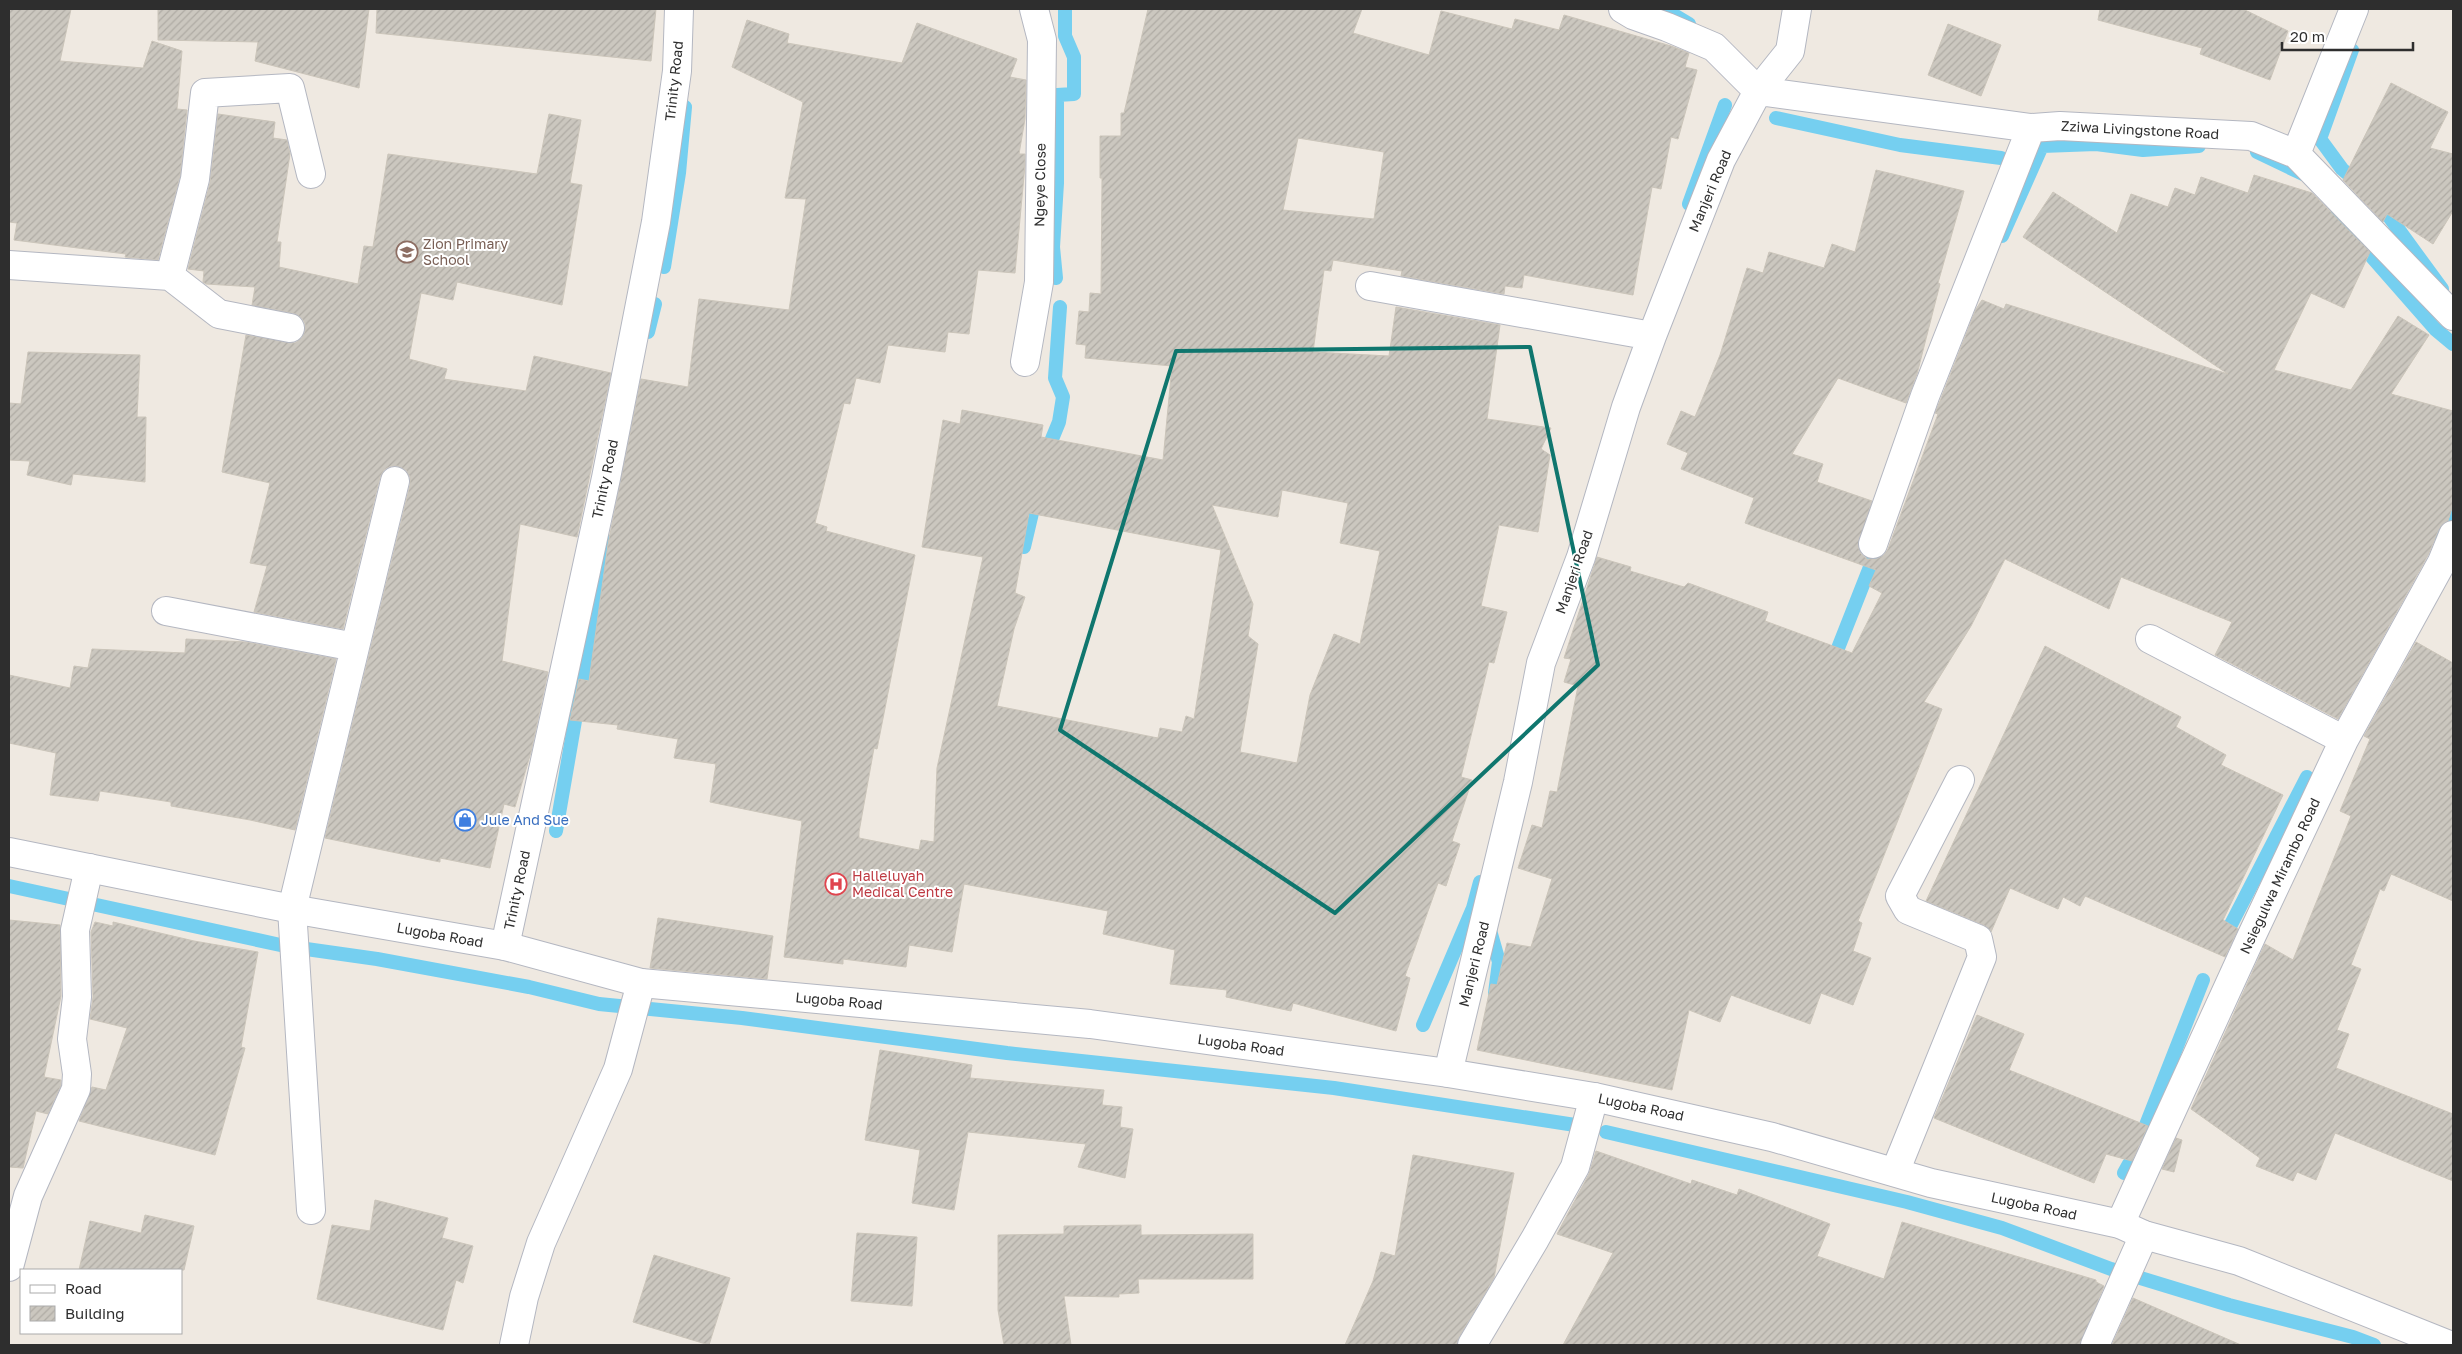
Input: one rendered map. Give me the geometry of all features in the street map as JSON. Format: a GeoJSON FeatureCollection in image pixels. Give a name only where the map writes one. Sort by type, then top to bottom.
{"type":"FeatureCollection","features":[{"type":"Feature","properties":{"kind":"street","name":"Trinity Road"},"geometry":{"type":"LineString","coordinates":[[505,946],[606,478],[656,222],[677,71],[679,9]]}},
{"type":"Feature","properties":{"kind":"street","name":"Ngeye Close"},"geometry":{"type":"LineString","coordinates":[[1026,362],[1039,282],[1042,40],[1034,9]]}},
{"type":"Feature","properties":{"kind":"street"},"geometry":{"type":"LineString","coordinates":[[1624,9],[1633,15],[1667,26],[1714,47],[1758,91]]}},
{"type":"Feature","properties":{"kind":"street","name":"Manjeri Road"},"geometry":{"type":"LineString","coordinates":[[1448,1073],[1518,782],[1541,662],[1581,556],[1626,407],[1652,336],[1721,160],[1758,91],[1790,51],[1797,9]]}},
{"type":"Feature","properties":{"kind":"street"},"geometry":{"type":"LineString","coordinates":[[2296,154],[2354,9]]}},
{"type":"Feature","properties":{"kind":"street"},"geometry":{"type":"LineString","coordinates":[[170,276],[195,179],[205,93],[290,88],[311,174]]}},
{"type":"Feature","properties":{"kind":"street","name":"Zziwa Livingstone Road"},"geometry":{"type":"LineString","coordinates":[[1758,91],[2031,128],[2060,126],[2251,136],[2296,154],[2453,316]]}},
{"type":"Feature","properties":{"kind":"street"},"geometry":{"type":"LineString","coordinates":[[1873,544],[1925,396],[2031,128]]}},
{"type":"Feature","properties":{"kind":"street"},"geometry":{"type":"LineString","coordinates":[[9,265],[170,276],[219,314],[290,328]]}},
{"type":"Feature","properties":{"kind":"street"},"geometry":{"type":"LineString","coordinates":[[1370,286],[1652,336]]}},
{"type":"Feature","properties":{"kind":"street"},"geometry":{"type":"LineString","coordinates":[[311,1210],[292,909],[395,481]]}},
{"type":"Feature","properties":{"kind":"street","name":"Nsiegulwa Mirambo Road"},"geometry":{"type":"LineString","coordinates":[[2095,1345],[2132,1229],[2252,935],[2344,740],[2442,562],[2453,535]]}},
{"type":"Feature","properties":{"kind":"street"},"geometry":{"type":"LineString","coordinates":[[166,611],[355,648]]}},
{"type":"Feature","properties":{"kind":"street"},"geometry":{"type":"LineString","coordinates":[[2150,639],[2344,740]]}},
{"type":"Feature","properties":{"kind":"street"},"geometry":{"type":"LineString","coordinates":[[1895,1172],[1982,957],[1978,939],[1908,910],[1900,896],[1960,780]]}},
{"type":"Feature","properties":{"kind":"street","name":"Lugoba Road"},"geometry":{"type":"LineString","coordinates":[[9,852],[292,909],[505,946],[640,983],[1090,1024],[1448,1073],[1594,1097],[1772,1137],[1931,1183],[2132,1229],[2239,1261],[2449,1345]]}},
{"type":"Feature","properties":{"kind":"street"},"geometry":{"type":"LineString","coordinates":[[9,1267],[12,1241],[28,1196],[76,1089],[77,1074],[72,1039],[77,997],[75,930],[89,868]]}},
{"type":"Feature","properties":{"kind":"street"},"geometry":{"type":"LineString","coordinates":[[514,1345],[524,1298],[541,1243],[618,1069],[640,983]]}},
{"type":"Feature","properties":{"kind":"street"},"geometry":{"type":"LineString","coordinates":[[1472,1345],[1575,1167],[1594,1097]]}},
{"type":"Feature","properties":{"kind":"highlighted area"},"geometry":{"type":"Polygon","coordinates":[[[1530,347],[1598,665],[1335,913],[1060,730],[1176,351],[1530,347]]]}},
{"type":"Feature","properties":{"kind":"building"},"geometry":{"type":"Polygon","coordinates":[[[9,9],[71,9],[60,61],[143,68],[152,41],[182,51],[177,109],[187,110],[180,176],[158,260],[125,257],[126,254],[14,240],[17,223],[9,222],[9,9]]]}},
{"type":"Feature","properties":{"kind":"building"},"geometry":{"type":"Polygon","coordinates":[[[158,9],[369,9],[359,88],[255,61],[258,42],[158,40],[158,9]]]}},
{"type":"Feature","properties":{"kind":"building"},"geometry":{"type":"Polygon","coordinates":[[[377,9],[656,9],[651,61],[376,33],[377,9]]]}},
{"type":"Feature","properties":{"kind":"building"},"geometry":{"type":"Polygon","coordinates":[[[1148,9],[1362,9],[1353,33],[1429,55],[1441,11],[1512,29],[1515,19],[1559,30],[1564,15],[1689,53],[1685,67],[1697,70],[1678,139],[1671,137],[1661,189],[1652,187],[1633,295],[1524,275],[1522,288],[1505,286],[1504,294],[1401,276],[1402,271],[1333,260],[1331,271],[1324,270],[1313,352],[1389,356],[1396,307],[1500,325],[1487,419],[1551,428],[1541,449],[1550,455],[1538,532],[1499,525],[1481,606],[1507,612],[1494,663],[1489,662],[1461,777],[1472,780],[1452,841],[1460,844],[1446,886],[1438,883],[1405,976],[1410,978],[1396,1031],[1293,1003],[1291,1011],[1226,997],[1227,990],[1170,984],[1175,950],[1103,934],[1108,911],[964,884],[952,952],[909,945],[906,967],[843,959],[843,964],[784,957],[802,821],[710,802],[716,764],[674,758],[678,739],[617,729],[618,725],[570,720],[579,679],[589,681],[608,544],[641,379],[688,387],[699,299],[789,310],[806,199],[785,198],[803,102],[732,67],[747,20],[789,34],[787,43],[902,63],[917,23],[1017,59],[1010,77],[1026,80],[1025,119],[1019,154],[1025,154],[1025,165],[1015,273],[978,270],[969,334],[948,332],[945,352],[888,345],[880,383],[856,378],[850,404],[844,403],[815,523],[827,527],[826,531],[915,555],[877,749],[874,748],[859,838],[919,850],[921,840],[934,842],[937,768],[983,557],[922,547],[943,420],[960,424],[962,410],[1043,425],[1041,437],[1163,460],[1172,366],[1085,358],[1086,345],[1076,344],[1079,311],[1089,312],[1090,293],[1101,294],[1102,178],[1100,178],[1100,136],[1121,136],[1121,113],[1124,113],[1148,9]],[[1298,138],[1283,210],[1374,219],[1384,152],[1298,138]],[[1282,490],[1278,517],[1212,505],[1253,604],[1248,636],[1258,644],[1240,752],[1297,763],[1310,695],[1334,634],[1360,644],[1380,551],[1340,543],[1348,503],[1282,490]],[[1029,513],[1015,593],[1025,597],[1014,629],[997,706],[1158,738],[1160,728],[1182,732],[1186,716],[1194,719],[1221,550],[1029,513]]]}},
{"type":"Feature","properties":{"kind":"building"},"geometry":{"type":"Polygon","coordinates":[[[2100,9],[2243,9],[2288,31],[2270,80],[2200,54],[2202,48],[2098,20],[2100,9]]]}},
{"type":"Feature","properties":{"kind":"building"},"geometry":{"type":"Polygon","coordinates":[[[1948,24],[2001,45],[1981,96],[1928,75],[1948,24]]]}},
{"type":"Feature","properties":{"kind":"building"},"geometry":{"type":"Polygon","coordinates":[[[2391,83],[2448,112],[2430,148],[2453,154],[2453,211],[2433,244],[2387,214],[2383,222],[2343,180],[2391,83]]]}},
{"type":"Feature","properties":{"kind":"building"},"geometry":{"type":"Polygon","coordinates":[[[218,114],[275,122],[273,138],[287,140],[290,154],[277,242],[281,242],[279,267],[358,284],[364,246],[373,247],[388,154],[537,174],[549,114],[581,120],[570,183],[582,185],[562,305],[457,282],[453,300],[421,293],[409,359],[447,369],[444,379],[526,391],[534,356],[611,373],[577,537],[520,524],[502,661],[548,672],[531,752],[515,807],[504,804],[490,868],[440,858],[440,862],[325,838],[410,485],[410,477],[406,470],[398,466],[391,466],[384,470],[380,477],[343,629],[254,612],[267,566],[250,563],[270,483],[222,472],[246,335],[295,343],[302,338],[305,331],[305,323],[301,317],[293,313],[252,305],[255,287],[206,284],[203,282],[204,271],[188,269],[210,183],[218,114]]]}},
{"type":"Feature","properties":{"kind":"building"},"geometry":{"type":"Polygon","coordinates":[[[1876,170],[1964,191],[1938,283],[1940,284],[1917,374],[1906,403],[1838,378],[1792,454],[1823,464],[1817,482],[1872,501],[1858,546],[1861,554],[1867,559],[1876,559],[1884,555],[1888,549],[1938,414],[1935,413],[1976,309],[1982,300],[2004,309],[2006,304],[2228,374],[2023,237],[2053,192],[2117,233],[2131,194],[2168,207],[2175,188],[2195,195],[2201,177],[2248,193],[2254,175],[2312,193],[2370,252],[2344,308],[2311,293],[2274,370],[2351,390],[2398,316],[2429,335],[2391,394],[2453,411],[2453,505],[2448,521],[2439,529],[2428,555],[2338,719],[2215,655],[2232,622],[2121,577],[2109,609],[2005,559],[1971,626],[1924,702],[1942,709],[1858,921],[1862,923],[1853,951],[1871,958],[1853,1005],[1821,993],[1810,1024],[1731,995],[1720,1022],[1689,1010],[1672,1090],[1477,1050],[1491,984],[1497,985],[1507,943],[1531,947],[1552,879],[1518,868],[1532,825],[1542,828],[1550,791],[1557,792],[1578,686],[1564,682],[1571,659],[1564,658],[1597,557],[1631,567],[1630,571],[1684,587],[1688,583],[1768,612],[1765,621],[1852,653],[1882,593],[1869,586],[1876,570],[1745,523],[1754,498],[1681,469],[1688,453],[1667,444],[1681,411],[1695,417],[1720,355],[1747,268],[1763,273],[1769,252],[1824,268],[1832,244],[1855,252],[1876,170]]]}},
{"type":"Feature","properties":{"kind":"building"},"geometry":{"type":"Polygon","coordinates":[[[28,352],[140,355],[137,417],[146,417],[145,482],[73,474],[71,485],[27,475],[30,461],[9,460],[9,403],[21,404],[28,352]]]}},
{"type":"Feature","properties":{"kind":"building"},"geometry":{"type":"Polygon","coordinates":[[[186,639],[246,642],[336,659],[295,830],[171,806],[171,802],[100,791],[98,801],[50,795],[56,753],[9,743],[9,675],[70,688],[74,666],[88,668],[92,649],[185,653],[186,639]]]}},
{"type":"Feature","properties":{"kind":"building"},"geometry":{"type":"Polygon","coordinates":[[[2416,642],[2453,663],[2453,901],[2391,874],[2384,891],[2380,889],[2351,965],[2361,969],[2337,1030],[2349,1034],[2336,1068],[2453,1114],[2453,1181],[2335,1133],[2316,1180],[2297,1172],[2293,1181],[2256,1166],[2260,1158],[2191,1109],[2265,944],[2293,960],[2351,816],[2340,811],[2370,739],[2364,736],[2416,642]]]}},
{"type":"Feature","properties":{"kind":"building"},"geometry":{"type":"Polygon","coordinates":[[[2045,646],[2181,717],[2176,727],[2226,755],[2221,765],[2283,795],[2223,920],[2238,929],[2225,957],[2085,896],[2080,906],[2063,897],[2058,909],[2010,888],[1991,932],[1984,925],[1926,901],[2045,646]]]}},
{"type":"Feature","properties":{"kind":"building"},"geometry":{"type":"Polygon","coordinates":[[[658,918],[773,936],[767,979],[650,968],[658,918]]]}},
{"type":"Feature","properties":{"kind":"building"},"geometry":{"type":"Polygon","coordinates":[[[9,920],[60,925],[61,996],[44,1077],[61,1080],[61,1085],[48,1114],[36,1111],[23,1168],[9,1167],[9,920]]]}},
{"type":"Feature","properties":{"kind":"building"},"geometry":{"type":"Polygon","coordinates":[[[95,922],[113,926],[113,922],[194,941],[258,952],[241,1047],[245,1048],[215,1155],[79,1121],[92,1087],[106,1090],[127,1028],[90,1019],[93,997],[91,932],[95,922]]]}},
{"type":"Feature","properties":{"kind":"building"},"geometry":{"type":"Polygon","coordinates":[[[1977,1015],[2024,1034],[2009,1070],[2148,1126],[2132,1161],[2106,1154],[2094,1183],[1934,1118],[1977,1015]]]}},
{"type":"Feature","properties":{"kind":"building"},"geometry":{"type":"Polygon","coordinates":[[[880,1050],[972,1065],[970,1078],[1104,1090],[1102,1105],[1122,1107],[1120,1127],[1133,1129],[1125,1178],[1078,1167],[1086,1144],[968,1132],[954,1210],[912,1203],[920,1150],[865,1140],[880,1050]]]}},
{"type":"Feature","properties":{"kind":"building"},"geometry":{"type":"Polygon","coordinates":[[[2176,1138],[2182,1140],[2174,1172],[2162,1169],[2176,1138]]]}},
{"type":"Feature","properties":{"kind":"building"},"geometry":{"type":"Polygon","coordinates":[[[1596,1151],[1691,1184],[1692,1180],[1737,1195],[1739,1189],[1830,1224],[1817,1256],[1884,1279],[1902,1222],[2096,1280],[2096,1282],[2104,1286],[2080,1345],[1563,1345],[1613,1253],[1557,1234],[1589,1174],[1596,1151]]]}},
{"type":"Feature","properties":{"kind":"building"},"geometry":{"type":"Polygon","coordinates":[[[1413,1155],[1514,1173],[1494,1278],[1456,1345],[1345,1345],[1373,1281],[1381,1252],[1395,1256],[1413,1155]]]}},
{"type":"Feature","properties":{"kind":"building"},"geometry":{"type":"Polygon","coordinates":[[[375,1200],[448,1218],[442,1238],[473,1246],[463,1283],[456,1280],[443,1330],[317,1299],[332,1225],[370,1231],[375,1200]]]}},
{"type":"Feature","properties":{"kind":"building"},"geometry":{"type":"Polygon","coordinates":[[[145,1215],[194,1226],[184,1270],[79,1269],[90,1221],[141,1233],[145,1215]]]}},
{"type":"Feature","properties":{"kind":"building"},"geometry":{"type":"Polygon","coordinates":[[[1141,1225],[1141,1235],[1253,1234],[1253,1279],[1138,1279],[1139,1293],[1119,1294],[1119,1297],[1064,1296],[1071,1345],[1004,1345],[998,1310],[998,1235],[1064,1234],[1064,1226],[1141,1225]]]}},
{"type":"Feature","properties":{"kind":"building"},"geometry":{"type":"Polygon","coordinates":[[[857,1233],[917,1237],[912,1306],[851,1301],[857,1233]]]}},
{"type":"Feature","properties":{"kind":"building"},"geometry":{"type":"Polygon","coordinates":[[[654,1255],[730,1278],[709,1345],[633,1322],[654,1255]]]}},
{"type":"Feature","properties":{"kind":"building"},"geometry":{"type":"Polygon","coordinates":[[[2133,1298],[2241,1345],[2112,1345],[2133,1298]]]}},
{"type":"Feature","properties":{"kind":"waterway"},"geometry":{"type":"LineString","coordinates":[[1056,278],[1053,247],[1057,183],[1057,95],[1074,94],[1074,57],[1065,36],[1065,9]]}},
{"type":"Feature","properties":{"kind":"waterway"},"geometry":{"type":"LineString","coordinates":[[1664,9],[1689,24]]}},
{"type":"Feature","properties":{"kind":"waterway"},"geometry":{"type":"LineString","coordinates":[[2352,50],[2320,139],[2342,169],[2361,185]]}},
{"type":"Feature","properties":{"kind":"waterway"},"geometry":{"type":"LineString","coordinates":[[1689,204],[1725,105]]}},
{"type":"Feature","properties":{"kind":"waterway"},"geometry":{"type":"LineString","coordinates":[[664,267],[679,173],[685,107]]}},
{"type":"Feature","properties":{"kind":"waterway"},"geometry":{"type":"LineString","coordinates":[[1776,118],[1900,145],[2001,158]]}},
{"type":"Feature","properties":{"kind":"waterway"},"geometry":{"type":"LineString","coordinates":[[2002,236],[2042,146],[2096,144],[2143,150],[2199,146]]}},
{"type":"Feature","properties":{"kind":"waterway"},"geometry":{"type":"LineString","coordinates":[[2257,152],[2303,174]]}},
{"type":"Feature","properties":{"kind":"waterway"},"geometry":{"type":"LineString","coordinates":[[2377,200],[2442,289]]}},
{"type":"Feature","properties":{"kind":"waterway"},"geometry":{"type":"LineString","coordinates":[[2336,216],[2435,329],[2453,344]]}},
{"type":"Feature","properties":{"kind":"waterway"},"geometry":{"type":"LineString","coordinates":[[648,332],[655,304]]}},
{"type":"Feature","properties":{"kind":"waterway"},"geometry":{"type":"LineString","coordinates":[[1045,456],[1059,422],[1063,397],[1055,378],[1060,307]]}},
{"type":"Feature","properties":{"kind":"waterway"},"geometry":{"type":"LineString","coordinates":[[1024,547],[1036,496]]}},
{"type":"Feature","properties":{"kind":"waterway"},"geometry":{"type":"LineString","coordinates":[[2442,540],[2453,510]]}},
{"type":"Feature","properties":{"kind":"waterway"},"geometry":{"type":"LineString","coordinates":[[1831,666],[1881,539]]}},
{"type":"Feature","properties":{"kind":"waterway"},"geometry":{"type":"LineString","coordinates":[[556,831],[606,541]]}},
{"type":"Feature","properties":{"kind":"waterway"},"geometry":{"type":"LineString","coordinates":[[2223,940],[2307,777]]}},
{"type":"Feature","properties":{"kind":"waterway"},"geometry":{"type":"LineString","coordinates":[[1423,1025],[1473,908],[1480,882]]}},
{"type":"Feature","properties":{"kind":"waterway"},"geometry":{"type":"LineString","coordinates":[[9,886],[285,946],[377,959],[529,987],[599,1004],[742,1018],[1007,1053],[1334,1088],[1575,1125]]}},
{"type":"Feature","properties":{"kind":"waterway"},"geometry":{"type":"LineString","coordinates":[[1489,927],[1499,962],[1495,993]]}},
{"type":"Feature","properties":{"kind":"waterway"},"geometry":{"type":"LineString","coordinates":[[2144,1130],[2203,980]]}},
{"type":"Feature","properties":{"kind":"waterway"},"geometry":{"type":"LineString","coordinates":[[1606,1132],[1907,1202],[2002,1228],[2111,1269],[2229,1305],[2353,1337],[2374,1345]]}},
{"type":"Feature","properties":{"kind":"waterway"},"geometry":{"type":"LineString","coordinates":[[2124,1173],[2129,1164]]}},
{"type":"Feature","properties":{"kind":"place","name":"Zion Primary School"},"geometry":{"type":"Point","coordinates":[407,252]}},
{"type":"Feature","properties":{"kind":"place","name":"Jule And Sue"},"geometry":{"type":"Point","coordinates":[465,820]}},
{"type":"Feature","properties":{"kind":"place","name":"Halleluyah Medical Centre"},"geometry":{"type":"Point","coordinates":[836,884]}}]}
